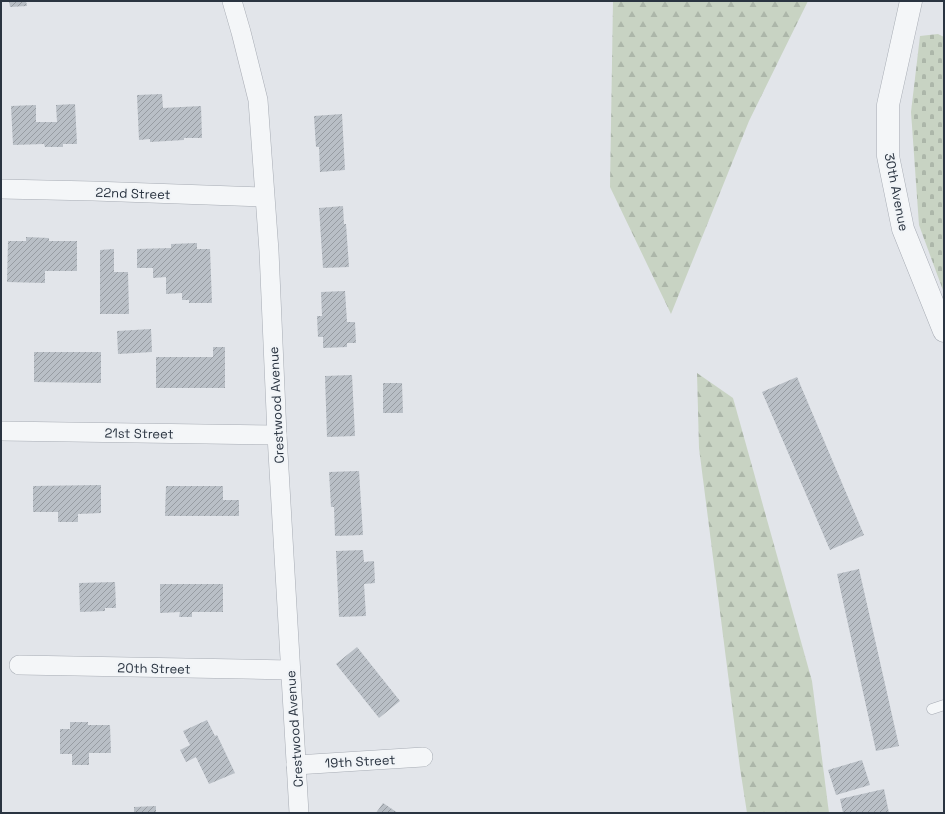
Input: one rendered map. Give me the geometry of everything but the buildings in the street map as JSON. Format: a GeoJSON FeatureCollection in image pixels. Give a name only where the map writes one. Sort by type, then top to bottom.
{"type":"FeatureCollection","features":[{"type":"Feature","properties":{"kind":"street","name":"Crestwood Avenue"},"geometry":{"type":"LineString","coordinates":[[232,1],[242,32],[258,100],[269,251],[277,435],[299,813]]}},
{"type":"Feature","properties":{"kind":"street","name":"30th Avenue"},"geometry":{"type":"LineString","coordinates":[[911,1],[888,104],[888,156],[903,229],[944,331]]}},
{"type":"Feature","properties":{"kind":"street","name":"22nd Street"},"geometry":{"type":"LineString","coordinates":[[1,190],[101,191],[264,197]]}},
{"type":"Feature","properties":{"kind":"street","name":"21st Street"},"geometry":{"type":"LineString","coordinates":[[1,431],[277,435]]}},
{"type":"Feature","properties":{"kind":"street","name":"20th Street"},"geometry":{"type":"LineString","coordinates":[[19,666],[290,670]]}},
{"type":"Feature","properties":{"kind":"street","name":"19th Street"},"geometry":{"type":"LineString","coordinates":[[296,765],[423,757]]}},
{"type":"Feature","properties":{"kind":"lane"},"geometry":{"type":"LineString","coordinates":[[932,709],[944,705]]}},
{"type":"Feature","properties":{"kind":"green space"},"geometry":{"type":"Polygon","coordinates":[[[613,1],[808,1],[749,121],[671,314],[610,187],[613,1]]]}},
{"type":"Feature","properties":{"kind":"green space"},"geometry":{"type":"Polygon","coordinates":[[[938,34],[944,37],[944,293],[919,225],[911,112],[920,36],[938,34]]]}},
{"type":"Feature","properties":{"kind":"green space"},"geometry":{"type":"Polygon","coordinates":[[[697,373],[733,398],[812,681],[829,813],[747,813],[699,448],[697,373]]]}}]}
